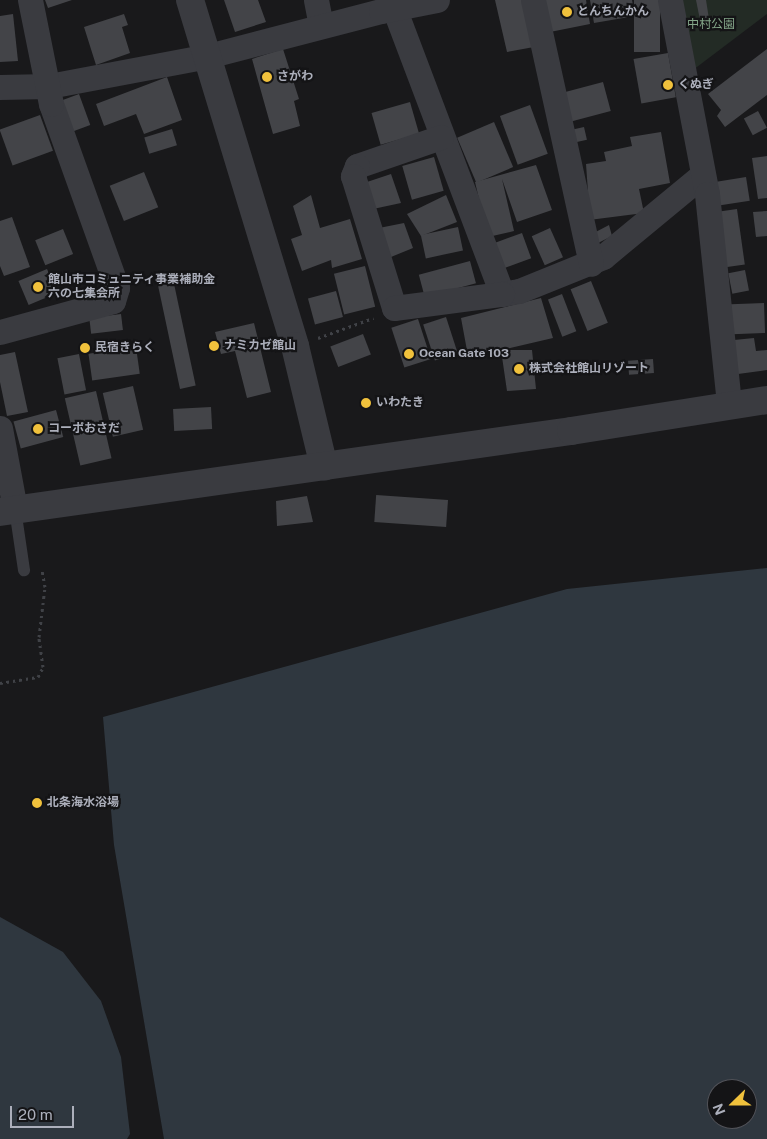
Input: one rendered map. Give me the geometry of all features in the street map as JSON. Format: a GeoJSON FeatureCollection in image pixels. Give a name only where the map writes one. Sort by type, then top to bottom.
{"type":"FeatureCollection","features":[{"type":"Feature","properties":{"kind":"street"},"geometry":{"type":"LineString","coordinates":[[0,332],[113,301],[118,288],[51,104],[49,86],[30,0]]}},
{"type":"Feature","properties":{"kind":"street"},"geometry":{"type":"LineString","coordinates":[[190,0],[295,346],[324,467]]}},
{"type":"Feature","properties":{"kind":"street"},"geometry":{"type":"LineString","coordinates":[[316,0],[322,26]]}},
{"type":"Feature","properties":{"kind":"street"},"geometry":{"type":"LineString","coordinates":[[0,87],[49,86],[208,56],[322,26],[392,5],[437,0]]}},
{"type":"Feature","properties":{"kind":"street"},"geometry":{"type":"LineString","coordinates":[[533,0],[590,264]]}},
{"type":"Feature","properties":{"kind":"street"},"geometry":{"type":"LineString","coordinates":[[670,0],[701,176],[707,194],[729,405]]}},
{"type":"Feature","properties":{"kind":"street"},"geometry":{"type":"LineString","coordinates":[[392,5],[502,294]]}},
{"type":"Feature","properties":{"kind":"street"},"geometry":{"type":"LineString","coordinates":[[441,137],[357,166],[353,176],[394,308],[502,294],[590,264],[603,258],[701,176]]}},
{"type":"Feature","properties":{"kind":"street"},"geometry":{"type":"LineString","coordinates":[[0,428],[8,511],[324,467],[767,400]]}},
{"type":"Feature","properties":{"kind":"lane"},"geometry":{"type":"LineString","coordinates":[[8,511],[24,570]]}},
{"type":"Feature","properties":{"kind":"path"},"geometry":{"type":"LineString","coordinates":[[295,346],[386,314],[394,308]]}},
{"type":"Feature","properties":{"kind":"path"},"geometry":{"type":"LineString","coordinates":[[0,683],[38,676],[43,667],[40,637],[45,587],[42,564]]}},
{"type":"Feature","properties":{"kind":"green space","name":"中村公園"},"geometry":{"type":"Polygon","coordinates":[[[681,0],[767,0],[767,14],[693,70],[681,0]]]}},
{"type":"Feature","properties":{"kind":"shaded area"},"geometry":{"type":"Polygon","coordinates":[[[767,568],[767,1139],[164,1139],[114,845],[103,717],[567,589],[767,568]]]}},
{"type":"Feature","properties":{"kind":"shaded area"},"geometry":{"type":"Polygon","coordinates":[[[0,917],[63,952],[101,1001],[121,1057],[130,1134],[127,1139],[0,1139],[0,917]]]}},
{"type":"Feature","properties":{"kind":"building"},"geometry":{"type":"Polygon","coordinates":[[[45,0],[72,0],[48,8],[45,0]]]}},
{"type":"Feature","properties":{"kind":"building"},"geometry":{"type":"Polygon","coordinates":[[[224,0],[258,0],[266,22],[235,32],[224,0]]]}},
{"type":"Feature","properties":{"kind":"building"},"geometry":{"type":"Polygon","coordinates":[[[495,0],[523,0],[534,47],[507,52],[495,0]]]}},
{"type":"Feature","properties":{"kind":"building","name":"とんちんかん"},"geometry":{"type":"Polygon","coordinates":[[[544,0],[586,0],[590,24],[550,32],[544,0]]]}},
{"type":"Feature","properties":{"kind":"building"},"geometry":{"type":"Polygon","coordinates":[[[590,0],[632,0],[635,16],[594,23],[590,0]]]}},
{"type":"Feature","properties":{"kind":"building"},"geometry":{"type":"Polygon","coordinates":[[[634,0],[660,0],[660,52],[634,52],[634,0]]]}},
{"type":"Feature","properties":{"kind":"building"},"geometry":{"type":"Polygon","coordinates":[[[696,0],[706,0],[709,19],[700,20],[696,0]]]}},
{"type":"Feature","properties":{"kind":"building"},"geometry":{"type":"Polygon","coordinates":[[[13,14],[18,61],[0,62],[0,16],[13,14]]]}},
{"type":"Feature","properties":{"kind":"building"},"geometry":{"type":"Polygon","coordinates":[[[124,14],[128,25],[122,27],[130,53],[96,65],[84,27],[124,14]]]}},
{"type":"Feature","properties":{"kind":"building"},"geometry":{"type":"Polygon","coordinates":[[[283,49],[299,99],[294,101],[300,126],[273,134],[252,59],[283,49]]]}},
{"type":"Feature","properties":{"kind":"building"},"geometry":{"type":"Polygon","coordinates":[[[767,49],[767,95],[725,127],[717,116],[721,110],[708,94],[767,49]]]}},
{"type":"Feature","properties":{"kind":"building"},"geometry":{"type":"Polygon","coordinates":[[[668,53],[676,97],[641,103],[634,59],[668,53]]]}},
{"type":"Feature","properties":{"kind":"building"},"geometry":{"type":"Polygon","coordinates":[[[167,77],[182,120],[144,134],[136,114],[104,126],[96,104],[167,77]]]}},
{"type":"Feature","properties":{"kind":"building"},"geometry":{"type":"Polygon","coordinates":[[[603,82],[611,111],[572,121],[564,92],[603,82]]]}},
{"type":"Feature","properties":{"kind":"building"},"geometry":{"type":"Polygon","coordinates":[[[79,94],[90,125],[73,131],[62,100],[79,94]]]}},
{"type":"Feature","properties":{"kind":"building"},"geometry":{"type":"Polygon","coordinates":[[[410,102],[419,134],[381,145],[372,113],[410,102]]]}},
{"type":"Feature","properties":{"kind":"building"},"geometry":{"type":"Polygon","coordinates":[[[530,105],[548,154],[518,165],[500,116],[530,105]]]}},
{"type":"Feature","properties":{"kind":"building"},"geometry":{"type":"Polygon","coordinates":[[[758,111],[767,128],[753,135],[744,119],[758,111]]]}},
{"type":"Feature","properties":{"kind":"building"},"geometry":{"type":"Polygon","coordinates":[[[40,115],[53,151],[13,165],[0,130],[40,115]]]}},
{"type":"Feature","properties":{"kind":"building"},"geometry":{"type":"Polygon","coordinates":[[[494,122],[513,167],[476,183],[457,138],[494,122]]]}},
{"type":"Feature","properties":{"kind":"building"},"geometry":{"type":"Polygon","coordinates":[[[584,127],[587,140],[571,143],[568,131],[584,127]]]}},
{"type":"Feature","properties":{"kind":"building"},"geometry":{"type":"Polygon","coordinates":[[[172,129],[177,145],[149,154],[144,137],[172,129]]]}},
{"type":"Feature","properties":{"kind":"building"},"geometry":{"type":"Polygon","coordinates":[[[661,132],[670,183],[639,189],[644,213],[589,220],[584,192],[588,192],[586,164],[606,161],[604,152],[632,146],[630,137],[661,132]]]}},
{"type":"Feature","properties":{"kind":"building"},"geometry":{"type":"Polygon","coordinates":[[[767,156],[767,198],[758,199],[752,158],[767,156]]]}},
{"type":"Feature","properties":{"kind":"building"},"geometry":{"type":"Polygon","coordinates":[[[434,157],[444,191],[412,200],[402,166],[434,157]]]}},
{"type":"Feature","properties":{"kind":"building"},"geometry":{"type":"Polygon","coordinates":[[[536,165],[552,210],[517,222],[502,179],[514,231],[488,237],[475,182],[536,165]]]}},
{"type":"Feature","properties":{"kind":"building"},"geometry":{"type":"Polygon","coordinates":[[[144,172],[158,207],[124,221],[110,186],[144,172]]]}},
{"type":"Feature","properties":{"kind":"building"},"geometry":{"type":"Polygon","coordinates":[[[391,174],[401,203],[373,209],[367,182],[391,174]]]}},
{"type":"Feature","properties":{"kind":"building"},"geometry":{"type":"Polygon","coordinates":[[[746,177],[750,201],[717,206],[713,182],[746,177]]]}},
{"type":"Feature","properties":{"kind":"building"},"geometry":{"type":"Polygon","coordinates":[[[311,195],[320,228],[350,219],[362,259],[332,268],[331,260],[302,271],[291,239],[302,235],[293,206],[311,195]]]}},
{"type":"Feature","properties":{"kind":"building"},"geometry":{"type":"Polygon","coordinates":[[[446,195],[457,222],[421,236],[407,214],[446,195]]]}},
{"type":"Feature","properties":{"kind":"building"},"geometry":{"type":"Polygon","coordinates":[[[737,209],[745,264],[722,268],[714,212],[737,209]]]}},
{"type":"Feature","properties":{"kind":"building"},"geometry":{"type":"Polygon","coordinates":[[[767,211],[767,236],[756,237],[753,212],[767,211]]]}},
{"type":"Feature","properties":{"kind":"building"},"geometry":{"type":"Polygon","coordinates":[[[12,217],[30,267],[4,276],[0,266],[0,221],[12,217]]]}},
{"type":"Feature","properties":{"kind":"building"},"geometry":{"type":"Polygon","coordinates":[[[404,223],[413,248],[391,257],[379,228],[404,223]]]}},
{"type":"Feature","properties":{"kind":"building"},"geometry":{"type":"Polygon","coordinates":[[[609,225],[612,236],[594,245],[590,235],[609,225]]]}},
{"type":"Feature","properties":{"kind":"building"},"geometry":{"type":"Polygon","coordinates":[[[458,227],[463,250],[426,258],[421,235],[458,227]]]}},
{"type":"Feature","properties":{"kind":"building"},"geometry":{"type":"Polygon","coordinates":[[[550,228],[563,257],[545,265],[532,236],[550,228]]]}},
{"type":"Feature","properties":{"kind":"building"},"geometry":{"type":"Polygon","coordinates":[[[63,229],[73,254],[45,265],[35,240],[63,229]]]}},
{"type":"Feature","properties":{"kind":"building"},"geometry":{"type":"Polygon","coordinates":[[[522,233],[531,258],[501,269],[492,244],[522,233]]]}},
{"type":"Feature","properties":{"kind":"building"},"geometry":{"type":"Polygon","coordinates":[[[470,261],[476,283],[425,297],[419,275],[470,261]]]}},
{"type":"Feature","properties":{"kind":"building"},"geometry":{"type":"Polygon","coordinates":[[[365,266],[375,307],[344,314],[334,274],[365,266]]]}},
{"type":"Feature","properties":{"kind":"building","name":"館山市コミュニティ事業補助金 六の七集会所"},"geometry":{"type":"Polygon","coordinates":[[[47,269],[57,293],[29,305],[18,281],[47,269]]]}},
{"type":"Feature","properties":{"kind":"building"},"geometry":{"type":"Polygon","coordinates":[[[745,270],[749,291],[732,294],[728,273],[745,270]]]}},
{"type":"Feature","properties":{"kind":"building"},"geometry":{"type":"Polygon","coordinates":[[[173,279],[196,386],[180,389],[157,282],[173,279]]]}},
{"type":"Feature","properties":{"kind":"building"},"geometry":{"type":"Polygon","coordinates":[[[591,281],[608,323],[587,331],[571,289],[591,281]]]}},
{"type":"Feature","properties":{"kind":"building"},"geometry":{"type":"Polygon","coordinates":[[[336,291],[343,317],[315,325],[308,299],[336,291]]]}},
{"type":"Feature","properties":{"kind":"building"},"geometry":{"type":"Polygon","coordinates":[[[562,294],[576,331],[562,337],[548,299],[562,294]]]}},
{"type":"Feature","properties":{"kind":"building"},"geometry":{"type":"Polygon","coordinates":[[[541,298],[553,338],[468,356],[461,318],[541,298]]]}},
{"type":"Feature","properties":{"kind":"building"},"geometry":{"type":"Polygon","coordinates":[[[764,303],[765,333],[732,334],[731,304],[764,303]]]}},
{"type":"Feature","properties":{"kind":"building"},"geometry":{"type":"Polygon","coordinates":[[[121,314],[123,330],[91,334],[89,318],[121,314]]]}},
{"type":"Feature","properties":{"kind":"building"},"geometry":{"type":"Polygon","coordinates":[[[446,317],[458,353],[435,361],[423,324],[446,317]]]}},
{"type":"Feature","properties":{"kind":"building"},"geometry":{"type":"Polygon","coordinates":[[[418,319],[431,359],[404,368],[391,328],[418,319]]]}},
{"type":"Feature","properties":{"kind":"building"},"geometry":{"type":"Polygon","coordinates":[[[254,323],[271,392],[247,398],[235,351],[221,354],[215,332],[254,323]]]}},
{"type":"Feature","properties":{"kind":"building"},"geometry":{"type":"Polygon","coordinates":[[[363,334],[371,355],[338,367],[330,347],[363,334]]]}},
{"type":"Feature","properties":{"kind":"building"},"geometry":{"type":"Polygon","coordinates":[[[754,338],[756,351],[767,350],[767,370],[738,374],[734,340],[754,338]]]}},
{"type":"Feature","properties":{"kind":"building"},"geometry":{"type":"Polygon","coordinates":[[[136,347],[140,374],[92,380],[88,354],[136,347]]]}},
{"type":"Feature","properties":{"kind":"building","name":"株式会社館山リゾート"},"geometry":{"type":"Polygon","coordinates":[[[501,350],[532,350],[536,389],[507,391],[501,350]]]}},
{"type":"Feature","properties":{"kind":"building"},"geometry":{"type":"Polygon","coordinates":[[[15,352],[28,412],[7,416],[0,382],[0,355],[15,352]]]}},
{"type":"Feature","properties":{"kind":"building"},"geometry":{"type":"Polygon","coordinates":[[[79,354],[86,390],[64,395],[57,358],[79,354]]]}},
{"type":"Feature","properties":{"kind":"building"},"geometry":{"type":"Polygon","coordinates":[[[653,359],[654,373],[629,375],[628,361],[653,359]]]}},
{"type":"Feature","properties":{"kind":"building"},"geometry":{"type":"Polygon","coordinates":[[[133,386],[143,430],[113,437],[103,393],[133,386]]]}},
{"type":"Feature","properties":{"kind":"building"},"geometry":{"type":"Polygon","coordinates":[[[96,391],[112,458],[80,465],[65,398],[96,391]]]}},
{"type":"Feature","properties":{"kind":"building"},"geometry":{"type":"Polygon","coordinates":[[[211,407],[212,429],[174,431],[173,409],[211,407]]]}},
{"type":"Feature","properties":{"kind":"building","name":"コーポおさだ"},"geometry":{"type":"Polygon","coordinates":[[[56,410],[63,437],[21,448],[13,421],[56,410]]]}},
{"type":"Feature","properties":{"kind":"building"},"geometry":{"type":"Polygon","coordinates":[[[376,495],[448,500],[446,527],[374,522],[376,495]]]}},
{"type":"Feature","properties":{"kind":"building"},"geometry":{"type":"Polygon","coordinates":[[[307,496],[313,522],[277,526],[276,501],[307,496]]]}},
{"type":"Feature","properties":{"kind":"place","name":"とんちんかん"},"geometry":{"type":"Point","coordinates":[567,12]}},
{"type":"Feature","properties":{"kind":"place","name":"さがわ"},"geometry":{"type":"Point","coordinates":[267,77]}},
{"type":"Feature","properties":{"kind":"place","name":"くぬぎ"},"geometry":{"type":"Point","coordinates":[668,85]}},
{"type":"Feature","properties":{"kind":"place","name":"館山市コミュニティ事業補助金 六の七集会所"},"geometry":{"type":"Point","coordinates":[38,287]}},
{"type":"Feature","properties":{"kind":"place","name":"ナミカゼ館山"},"geometry":{"type":"Point","coordinates":[214,346]}},
{"type":"Feature","properties":{"kind":"place","name":"民宿きらく"},"geometry":{"type":"Point","coordinates":[85,348]}},
{"type":"Feature","properties":{"kind":"place","name":"Ocean Gate 103"},"geometry":{"type":"Point","coordinates":[409,354]}},
{"type":"Feature","properties":{"kind":"place","name":"株式会社館山リゾート"},"geometry":{"type":"Point","coordinates":[519,369]}},
{"type":"Feature","properties":{"kind":"place","name":"いわたき"},"geometry":{"type":"Point","coordinates":[366,403]}},
{"type":"Feature","properties":{"kind":"place","name":"コーポおさだ"},"geometry":{"type":"Point","coordinates":[38,429]}},
{"type":"Feature","properties":{"kind":"place","name":"北条海水浴場"},"geometry":{"type":"Point","coordinates":[37,803]}}]}
